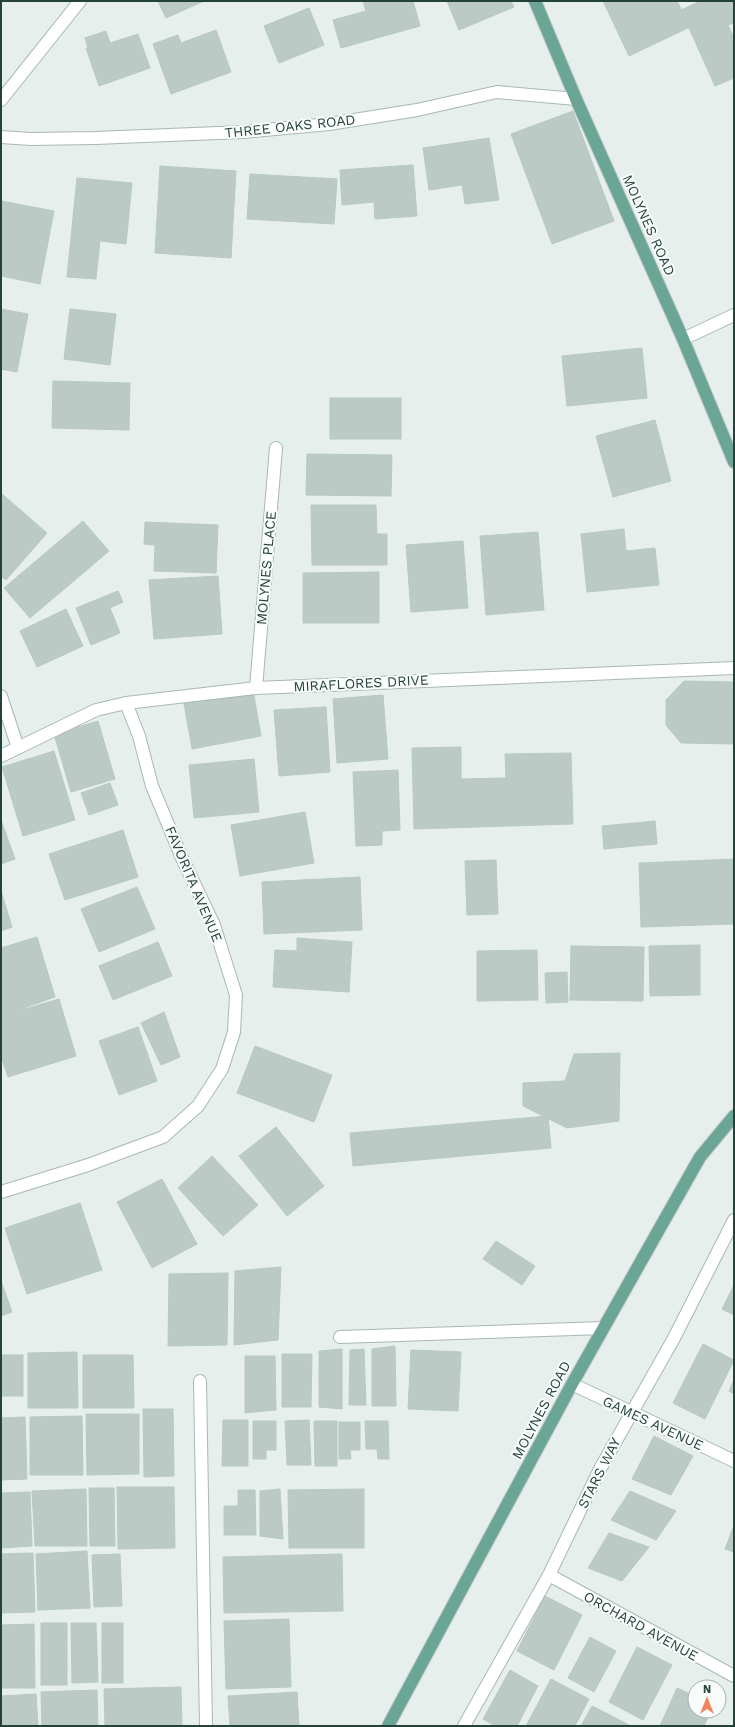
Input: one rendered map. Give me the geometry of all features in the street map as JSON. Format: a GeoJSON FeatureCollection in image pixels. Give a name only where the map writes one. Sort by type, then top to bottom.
{"type":"FeatureCollection","features":[{"type":"Feature","properties":{"kind":"main road","name":"MOLYNES ROAD"},"geometry":{"type":"LineString","coordinates":[[535,1],[576,99],[683,339],[734,462]]}},
{"type":"Feature","properties":{"kind":"main road","name":"MOLYNES ROAD"},"geometry":{"type":"LineString","coordinates":[[388,1726],[603,1328],[700,1158],[734,1116]]}},
{"type":"Feature","properties":{"kind":"street"},"geometry":{"type":"LineString","coordinates":[[1,100],[80,1]]}},
{"type":"Feature","properties":{"kind":"street","name":"THREE OAKS ROAD"},"geometry":{"type":"LineString","coordinates":[[1,137],[31,140],[243,132],[329,124],[417,110],[497,92],[576,99]]}},
{"type":"Feature","properties":{"kind":"street"},"geometry":{"type":"LineString","coordinates":[[683,339],[734,315]]}},
{"type":"Feature","properties":{"kind":"street","name":"MOLYNES PLACE"},"geometry":{"type":"LineString","coordinates":[[256,688],[276,448]]}},
{"type":"Feature","properties":{"kind":"street","name":"MIRAFLORES DRIVE"},"geometry":{"type":"LineString","coordinates":[[1,756],[96,710],[126,703],[256,688],[734,668]]}},
{"type":"Feature","properties":{"kind":"street"},"geometry":{"type":"LineString","coordinates":[[1,696],[18,748]]}},
{"type":"Feature","properties":{"kind":"street","name":"FAVORITA AVENUE"},"geometry":{"type":"LineString","coordinates":[[1,1192],[88,1165],[163,1137],[198,1106],[222,1069],[234,1032],[236,995],[214,925],[182,858],[152,786],[138,736],[126,703]]}},
{"type":"Feature","properties":{"kind":"street","name":"STARS WAY"},"geometry":{"type":"LineString","coordinates":[[464,1726],[549,1575],[600,1469],[630,1413],[674,1338],[734,1220]]}},
{"type":"Feature","properties":{"kind":"street"},"geometry":{"type":"LineString","coordinates":[[340,1337],[603,1328]]}},
{"type":"Feature","properties":{"kind":"street"},"geometry":{"type":"LineString","coordinates":[[200,1381],[206,1726]]}},
{"type":"Feature","properties":{"kind":"street","name":"GAMES AVENUE"},"geometry":{"type":"LineString","coordinates":[[572,1384],[630,1413],[734,1461]]}},
{"type":"Feature","properties":{"kind":"street","name":"ORCHARD AVENUE"},"geometry":{"type":"LineString","coordinates":[[549,1575],[734,1676]]}},
{"type":"Feature","properties":{"kind":"building"},"geometry":{"type":"Polygon","coordinates":[[[158,1],[204,1],[166,18],[158,1]]]}},
{"type":"Feature","properties":{"kind":"building"},"geometry":{"type":"Polygon","coordinates":[[[363,1],[413,1],[420,26],[341,48],[333,20],[366,11],[363,1]]]}},
{"type":"Feature","properties":{"kind":"building"},"geometry":{"type":"Polygon","coordinates":[[[447,1],[511,1],[514,7],[459,30],[447,1]]]}},
{"type":"Feature","properties":{"kind":"building"},"geometry":{"type":"Polygon","coordinates":[[[603,1],[677,1],[690,27],[629,56],[603,1]]]}},
{"type":"Feature","properties":{"kind":"building"},"geometry":{"type":"Polygon","coordinates":[[[701,1],[734,1],[734,23],[728,25],[734,38],[734,78],[715,86],[681,10],[701,1]]]}},
{"type":"Feature","properties":{"kind":"building"},"geometry":{"type":"Polygon","coordinates":[[[309,8],[324,45],[279,63],[264,26],[309,8]]]}},
{"type":"Feature","properties":{"kind":"building"},"geometry":{"type":"Polygon","coordinates":[[[216,30],[231,72],[171,94],[153,44],[178,35],[181,43],[216,30]]]}},
{"type":"Feature","properties":{"kind":"building"},"geometry":{"type":"Polygon","coordinates":[[[106,31],[110,43],[138,34],[150,68],[99,86],[86,48],[88,48],[85,38],[106,31]]]}},
{"type":"Feature","properties":{"kind":"building"},"geometry":{"type":"Polygon","coordinates":[[[573,111],[614,221],[552,244],[511,134],[573,111]]]}},
{"type":"Feature","properties":{"kind":"building"},"geometry":{"type":"Polygon","coordinates":[[[489,138],[499,200],[465,204],[462,185],[429,190],[423,148],[489,138]]]}},
{"type":"Feature","properties":{"kind":"building"},"geometry":{"type":"Polygon","coordinates":[[[413,165],[417,216],[375,219],[374,202],[342,205],[340,170],[413,165]]]}},
{"type":"Feature","properties":{"kind":"building"},"geometry":{"type":"Polygon","coordinates":[[[160,166],[236,171],[231,258],[155,253],[160,166]]]}},
{"type":"Feature","properties":{"kind":"building"},"geometry":{"type":"Polygon","coordinates":[[[250,174],[337,179],[334,224],[247,219],[250,174]]]}},
{"type":"Feature","properties":{"kind":"building"},"geometry":{"type":"Polygon","coordinates":[[[77,178],[132,183],[126,244],[100,241],[96,279],[67,277],[77,178]]]}},
{"type":"Feature","properties":{"kind":"building"},"geometry":{"type":"Polygon","coordinates":[[[1,201],[54,211],[40,284],[1,276],[1,201]]]}},
{"type":"Feature","properties":{"kind":"building"},"geometry":{"type":"Polygon","coordinates":[[[1,309],[28,314],[17,372],[1,369],[1,309]]]}},
{"type":"Feature","properties":{"kind":"building"},"geometry":{"type":"Polygon","coordinates":[[[70,309],[116,314],[110,365],[64,359],[70,309]]]}},
{"type":"Feature","properties":{"kind":"building"},"geometry":{"type":"Polygon","coordinates":[[[642,348],[647,398],[567,406],[562,356],[642,348]]]}},
{"type":"Feature","properties":{"kind":"building"},"geometry":{"type":"Polygon","coordinates":[[[53,381],[130,383],[129,430],[52,428],[53,381]]]}},
{"type":"Feature","properties":{"kind":"building"},"geometry":{"type":"Polygon","coordinates":[[[330,398],[401,398],[401,439],[330,439],[330,398]]]}},
{"type":"Feature","properties":{"kind":"building"},"geometry":{"type":"Polygon","coordinates":[[[655,420],[671,481],[613,497],[596,436],[655,420]]]}},
{"type":"Feature","properties":{"kind":"building"},"geometry":{"type":"Polygon","coordinates":[[[307,454],[392,455],[391,496],[306,495],[307,454]]]}},
{"type":"Feature","properties":{"kind":"building"},"geometry":{"type":"Polygon","coordinates":[[[1,493],[47,533],[6,580],[1,576],[1,493]]]}},
{"type":"Feature","properties":{"kind":"building"},"geometry":{"type":"Polygon","coordinates":[[[311,505],[376,505],[377,534],[387,534],[387,565],[312,565],[311,505]]]}},
{"type":"Feature","properties":{"kind":"building"},"geometry":{"type":"Polygon","coordinates":[[[83,521],[109,551],[30,618],[4,588],[83,521]]]}},
{"type":"Feature","properties":{"kind":"building"},"geometry":{"type":"Polygon","coordinates":[[[145,522],[218,525],[216,573],[154,571],[155,545],[144,544],[145,522]]]}},
{"type":"Feature","properties":{"kind":"building"},"geometry":{"type":"Polygon","coordinates":[[[624,529],[626,551],[655,548],[659,585],[587,592],[581,534],[624,529]]]}},
{"type":"Feature","properties":{"kind":"building"},"geometry":{"type":"Polygon","coordinates":[[[538,532],[544,610],[486,615],[480,536],[538,532]]]}},
{"type":"Feature","properties":{"kind":"building"},"geometry":{"type":"Polygon","coordinates":[[[463,541],[468,608],[411,612],[406,545],[463,541]]]}},
{"type":"Feature","properties":{"kind":"building"},"geometry":{"type":"Polygon","coordinates":[[[379,572],[379,623],[303,623],[303,573],[379,572]]]}},
{"type":"Feature","properties":{"kind":"building"},"geometry":{"type":"Polygon","coordinates":[[[218,576],[222,634],[154,639],[149,580],[218,576]]]}},
{"type":"Feature","properties":{"kind":"building"},"geometry":{"type":"Polygon","coordinates":[[[118,591],[123,602],[110,608],[120,633],[91,645],[76,608],[118,591]]]}},
{"type":"Feature","properties":{"kind":"building"},"geometry":{"type":"Polygon","coordinates":[[[66,609],[83,646],[37,667],[20,631],[66,609]]]}},
{"type":"Feature","properties":{"kind":"building"},"geometry":{"type":"Polygon","coordinates":[[[684,681],[734,682],[734,744],[681,743],[666,725],[666,700],[684,681]]]}},
{"type":"Feature","properties":{"kind":"building"},"geometry":{"type":"Polygon","coordinates":[[[253,690],[261,736],[192,749],[184,703],[253,690]]]}},
{"type":"Feature","properties":{"kind":"building"},"geometry":{"type":"Polygon","coordinates":[[[383,695],[388,759],[337,763],[333,699],[383,695]]]}},
{"type":"Feature","properties":{"kind":"building"},"geometry":{"type":"Polygon","coordinates":[[[326,707],[330,772],[279,776],[274,710],[326,707]]]}},
{"type":"Feature","properties":{"kind":"building"},"geometry":{"type":"Polygon","coordinates":[[[98,721],[115,779],[71,792],[54,734],[98,721]]]}},
{"type":"Feature","properties":{"kind":"building"},"geometry":{"type":"Polygon","coordinates":[[[461,747],[461,779],[506,778],[505,754],[571,753],[573,824],[414,829],[412,748],[461,747]]]}},
{"type":"Feature","properties":{"kind":"building"},"geometry":{"type":"Polygon","coordinates":[[[54,751],[75,820],[23,836],[2,767],[54,751]]]}},
{"type":"Feature","properties":{"kind":"building"},"geometry":{"type":"Polygon","coordinates":[[[254,759],[259,812],[194,818],[189,765],[254,759]]]}},
{"type":"Feature","properties":{"kind":"building"},"geometry":{"type":"Polygon","coordinates":[[[398,770],[400,830],[382,831],[382,845],[356,846],[353,772],[398,770]]]}},
{"type":"Feature","properties":{"kind":"building"},"geometry":{"type":"Polygon","coordinates":[[[110,783],[118,805],[89,815],[81,793],[110,783]]]}},
{"type":"Feature","properties":{"kind":"building"},"geometry":{"type":"Polygon","coordinates":[[[305,812],[314,863],[240,876],[231,825],[305,812]]]}},
{"type":"Feature","properties":{"kind":"building"},"geometry":{"type":"Polygon","coordinates":[[[1,820],[15,859],[1,864],[1,820]]]}},
{"type":"Feature","properties":{"kind":"building"},"geometry":{"type":"Polygon","coordinates":[[[655,821],[657,844],[604,849],[602,826],[655,821]]]}},
{"type":"Feature","properties":{"kind":"building"},"geometry":{"type":"Polygon","coordinates":[[[123,830],[138,877],[65,900],[49,854],[123,830]]]}},
{"type":"Feature","properties":{"kind":"building"},"geometry":{"type":"Polygon","coordinates":[[[734,859],[734,924],[641,927],[639,863],[734,859]]]}},
{"type":"Feature","properties":{"kind":"building"},"geometry":{"type":"Polygon","coordinates":[[[496,860],[498,914],[467,915],[465,861],[496,860]]]}},
{"type":"Feature","properties":{"kind":"building"},"geometry":{"type":"Polygon","coordinates":[[[360,877],[362,930],[264,934],[262,882],[360,877]]]}},
{"type":"Feature","properties":{"kind":"building"},"geometry":{"type":"Polygon","coordinates":[[[137,887],[155,929],[99,952],[81,909],[137,887]]]}},
{"type":"Feature","properties":{"kind":"building"},"geometry":{"type":"Polygon","coordinates":[[[1,891],[12,927],[1,931],[1,891]]]}},
{"type":"Feature","properties":{"kind":"building"},"geometry":{"type":"Polygon","coordinates":[[[37,937],[55,997],[1,1016],[1,948],[37,937]]]}},
{"type":"Feature","properties":{"kind":"building"},"geometry":{"type":"Polygon","coordinates":[[[297,938],[352,942],[349,992],[273,987],[275,950],[297,951],[297,938]]]}},
{"type":"Feature","properties":{"kind":"building"},"geometry":{"type":"Polygon","coordinates":[[[158,942],[172,976],[113,1000],[99,966],[158,942]]]}},
{"type":"Feature","properties":{"kind":"building"},"geometry":{"type":"Polygon","coordinates":[[[700,945],[700,995],[650,996],[649,946],[700,945]]]}},
{"type":"Feature","properties":{"kind":"building"},"geometry":{"type":"Polygon","coordinates":[[[571,946],[644,947],[643,1001],[570,1000],[571,946]]]}},
{"type":"Feature","properties":{"kind":"building"},"geometry":{"type":"Polygon","coordinates":[[[537,950],[538,1000],[477,1001],[477,951],[537,950]]]}},
{"type":"Feature","properties":{"kind":"building"},"geometry":{"type":"Polygon","coordinates":[[[567,972],[568,1002],[546,1003],[545,973],[567,972]]]}},
{"type":"Feature","properties":{"kind":"building"},"geometry":{"type":"Polygon","coordinates":[[[59,999],[76,1056],[8,1077],[1,1056],[1,1016],[59,999]]]}},
{"type":"Feature","properties":{"kind":"building"},"geometry":{"type":"Polygon","coordinates":[[[164,1012],[180,1057],[161,1065],[141,1023],[164,1012]]]}},
{"type":"Feature","properties":{"kind":"building"},"geometry":{"type":"Polygon","coordinates":[[[138,1027],[157,1081],[119,1095],[99,1041],[138,1027]]]}},
{"type":"Feature","properties":{"kind":"building"},"geometry":{"type":"Polygon","coordinates":[[[255,1046],[332,1075],[314,1122],[237,1093],[255,1046]]]}},
{"type":"Feature","properties":{"kind":"building"},"geometry":{"type":"Polygon","coordinates":[[[620,1053],[619,1121],[567,1128],[523,1106],[523,1083],[565,1081],[574,1054],[620,1053]]]}},
{"type":"Feature","properties":{"kind":"building"},"geometry":{"type":"Polygon","coordinates":[[[548,1116],[551,1148],[353,1166],[350,1133],[548,1116]]]}},
{"type":"Feature","properties":{"kind":"building"},"geometry":{"type":"Polygon","coordinates":[[[276,1127],[324,1186],[287,1216],[239,1156],[276,1127]]]}},
{"type":"Feature","properties":{"kind":"building"},"geometry":{"type":"Polygon","coordinates":[[[212,1156],[258,1205],[223,1236],[178,1188],[212,1156]]]}},
{"type":"Feature","properties":{"kind":"building"},"geometry":{"type":"Polygon","coordinates":[[[162,1179],[197,1244],[152,1268],[117,1202],[162,1179]]]}},
{"type":"Feature","properties":{"kind":"building"},"geometry":{"type":"Polygon","coordinates":[[[80,1203],[102,1270],[27,1294],[5,1228],[80,1203]]]}},
{"type":"Feature","properties":{"kind":"building"},"geometry":{"type":"Polygon","coordinates":[[[496,1241],[535,1266],[522,1285],[483,1259],[496,1241]]]}},
{"type":"Feature","properties":{"kind":"building"},"geometry":{"type":"Polygon","coordinates":[[[281,1267],[278,1340],[234,1345],[235,1271],[281,1267]]]}},
{"type":"Feature","properties":{"kind":"building"},"geometry":{"type":"Polygon","coordinates":[[[228,1273],[227,1345],[168,1346],[169,1274],[228,1273]]]}},
{"type":"Feature","properties":{"kind":"building"},"geometry":{"type":"Polygon","coordinates":[[[1,1281],[12,1312],[1,1316],[1,1281]]]}},
{"type":"Feature","properties":{"kind":"building"},"geometry":{"type":"Polygon","coordinates":[[[734,1285],[734,1315],[722,1309],[734,1285]]]}},
{"type":"Feature","properties":{"kind":"building"},"geometry":{"type":"Polygon","coordinates":[[[703,1344],[734,1360],[705,1419],[673,1403],[703,1344]]]}},
{"type":"Feature","properties":{"kind":"building"},"geometry":{"type":"Polygon","coordinates":[[[395,1346],[396,1406],[372,1406],[372,1349],[395,1346]]]}},
{"type":"Feature","properties":{"kind":"building"},"geometry":{"type":"Polygon","coordinates":[[[342,1349],[342,1409],[319,1407],[319,1351],[342,1349]]]}},
{"type":"Feature","properties":{"kind":"building"},"geometry":{"type":"Polygon","coordinates":[[[364,1349],[366,1405],[349,1405],[350,1350],[364,1349]]]}},
{"type":"Feature","properties":{"kind":"building"},"geometry":{"type":"Polygon","coordinates":[[[411,1350],[461,1352],[458,1411],[408,1409],[411,1350]]]}},
{"type":"Feature","properties":{"kind":"building"},"geometry":{"type":"Polygon","coordinates":[[[77,1352],[78,1408],[28,1408],[28,1353],[77,1352]]]}},
{"type":"Feature","properties":{"kind":"building"},"geometry":{"type":"Polygon","coordinates":[[[282,1354],[312,1354],[311,1407],[282,1407],[282,1354]]]}},
{"type":"Feature","properties":{"kind":"building"},"geometry":{"type":"Polygon","coordinates":[[[1,1355],[23,1355],[23,1396],[1,1396],[1,1355]]]}},
{"type":"Feature","properties":{"kind":"building"},"geometry":{"type":"Polygon","coordinates":[[[83,1355],[133,1355],[134,1408],[83,1408],[83,1355]]]}},
{"type":"Feature","properties":{"kind":"building"},"geometry":{"type":"Polygon","coordinates":[[[245,1356],[275,1356],[276,1410],[245,1413],[245,1356]]]}},
{"type":"Feature","properties":{"kind":"building"},"geometry":{"type":"Polygon","coordinates":[[[734,1380],[734,1394],[729,1391],[734,1380]]]}},
{"type":"Feature","properties":{"kind":"building"},"geometry":{"type":"Polygon","coordinates":[[[143,1409],[173,1409],[174,1476],[144,1477],[143,1409]]]}},
{"type":"Feature","properties":{"kind":"building"},"geometry":{"type":"Polygon","coordinates":[[[86,1414],[139,1414],[139,1474],[87,1475],[86,1414]]]}},
{"type":"Feature","properties":{"kind":"building"},"geometry":{"type":"Polygon","coordinates":[[[82,1416],[83,1475],[30,1475],[30,1417],[82,1416]]]}},
{"type":"Feature","properties":{"kind":"building"},"geometry":{"type":"Polygon","coordinates":[[[25,1417],[27,1479],[1,1480],[1,1418],[25,1417]]]}},
{"type":"Feature","properties":{"kind":"building"},"geometry":{"type":"Polygon","coordinates":[[[223,1420],[248,1420],[248,1466],[222,1466],[223,1420]]]}},
{"type":"Feature","properties":{"kind":"building"},"geometry":{"type":"Polygon","coordinates":[[[309,1420],[311,1465],[287,1465],[285,1421],[309,1420]]]}},
{"type":"Feature","properties":{"kind":"building"},"geometry":{"type":"Polygon","coordinates":[[[253,1421],[276,1421],[276,1450],[266,1450],[266,1459],[253,1459],[253,1421]]]}},
{"type":"Feature","properties":{"kind":"building"},"geometry":{"type":"Polygon","coordinates":[[[314,1421],[337,1421],[337,1466],[315,1466],[314,1421]]]}},
{"type":"Feature","properties":{"kind":"building"},"geometry":{"type":"Polygon","coordinates":[[[365,1421],[388,1421],[389,1459],[378,1459],[377,1449],[366,1449],[365,1421]]]}},
{"type":"Feature","properties":{"kind":"building"},"geometry":{"type":"Polygon","coordinates":[[[339,1422],[360,1422],[360,1450],[350,1450],[351,1459],[339,1459],[339,1422]]]}},
{"type":"Feature","properties":{"kind":"building"},"geometry":{"type":"Polygon","coordinates":[[[654,1436],[693,1456],[671,1495],[632,1479],[654,1436]]]}},
{"type":"Feature","properties":{"kind":"building"},"geometry":{"type":"Polygon","coordinates":[[[117,1487],[174,1487],[175,1548],[118,1549],[117,1487]]]}},
{"type":"Feature","properties":{"kind":"building"},"geometry":{"type":"Polygon","coordinates":[[[89,1488],[114,1488],[115,1546],[90,1546],[89,1488]]]}},
{"type":"Feature","properties":{"kind":"building"},"geometry":{"type":"Polygon","coordinates":[[[86,1489],[87,1546],[35,1546],[32,1491],[86,1489]]]}},
{"type":"Feature","properties":{"kind":"building"},"geometry":{"type":"Polygon","coordinates":[[[280,1489],[283,1539],[260,1536],[260,1491],[280,1489]]]}},
{"type":"Feature","properties":{"kind":"building"},"geometry":{"type":"Polygon","coordinates":[[[364,1489],[364,1548],[289,1548],[288,1490],[364,1489]]]}},
{"type":"Feature","properties":{"kind":"building"},"geometry":{"type":"Polygon","coordinates":[[[238,1490],[255,1490],[256,1535],[224,1535],[224,1506],[238,1506],[238,1490]]]}},
{"type":"Feature","properties":{"kind":"building"},"geometry":{"type":"Polygon","coordinates":[[[630,1491],[676,1511],[656,1540],[611,1520],[630,1491]]]}},
{"type":"Feature","properties":{"kind":"building"},"geometry":{"type":"Polygon","coordinates":[[[30,1492],[32,1546],[1,1548],[1,1493],[30,1492]]]}},
{"type":"Feature","properties":{"kind":"building"},"geometry":{"type":"Polygon","coordinates":[[[734,1525],[734,1552],[725,1549],[734,1525]]]}},
{"type":"Feature","properties":{"kind":"building"},"geometry":{"type":"Polygon","coordinates":[[[609,1533],[649,1547],[622,1581],[588,1568],[609,1533]]]}},
{"type":"Feature","properties":{"kind":"building"},"geometry":{"type":"Polygon","coordinates":[[[87,1551],[90,1608],[38,1610],[36,1554],[87,1551]]]}},
{"type":"Feature","properties":{"kind":"building"},"geometry":{"type":"Polygon","coordinates":[[[33,1553],[35,1612],[1,1613],[1,1554],[33,1553]]]}},
{"type":"Feature","properties":{"kind":"building"},"geometry":{"type":"Polygon","coordinates":[[[120,1554],[122,1606],[94,1607],[92,1555],[120,1554]]]}},
{"type":"Feature","properties":{"kind":"building"},"geometry":{"type":"Polygon","coordinates":[[[342,1554],[343,1611],[224,1613],[223,1557],[342,1554]]]}},
{"type":"Feature","properties":{"kind":"building"},"geometry":{"type":"Polygon","coordinates":[[[545,1596],[582,1615],[554,1670],[517,1651],[545,1596]]]}},
{"type":"Feature","properties":{"kind":"building"},"geometry":{"type":"Polygon","coordinates":[[[289,1619],[291,1687],[226,1689],[224,1621],[289,1619]]]}},
{"type":"Feature","properties":{"kind":"building"},"geometry":{"type":"Polygon","coordinates":[[[41,1623],[67,1623],[67,1685],[41,1685],[41,1623]]]}},
{"type":"Feature","properties":{"kind":"building"},"geometry":{"type":"Polygon","coordinates":[[[71,1623],[96,1623],[98,1682],[72,1683],[71,1623]]]}},
{"type":"Feature","properties":{"kind":"building"},"geometry":{"type":"Polygon","coordinates":[[[102,1623],[123,1623],[123,1683],[102,1683],[102,1623]]]}},
{"type":"Feature","properties":{"kind":"building"},"geometry":{"type":"Polygon","coordinates":[[[34,1624],[35,1688],[1,1688],[1,1625],[34,1624]]]}},
{"type":"Feature","properties":{"kind":"building"},"geometry":{"type":"Polygon","coordinates":[[[590,1637],[616,1651],[594,1692],[568,1678],[590,1637]]]}},
{"type":"Feature","properties":{"kind":"building"},"geometry":{"type":"Polygon","coordinates":[[[637,1647],[672,1665],[643,1720],[609,1702],[637,1647]]]}},
{"type":"Feature","properties":{"kind":"building"},"geometry":{"type":"Polygon","coordinates":[[[510,1670],[538,1686],[517,1726],[495,1726],[483,1719],[510,1670]]]}},
{"type":"Feature","properties":{"kind":"building"},"geometry":{"type":"Polygon","coordinates":[[[551,1679],[589,1699],[575,1726],[526,1726],[551,1679]]]}},
{"type":"Feature","properties":{"kind":"building"},"geometry":{"type":"Polygon","coordinates":[[[181,1687],[182,1726],[105,1726],[104,1689],[181,1687]]]}},
{"type":"Feature","properties":{"kind":"building"},"geometry":{"type":"Polygon","coordinates":[[[677,1688],[687,1692],[687,1719],[707,1719],[704,1726],[660,1726],[677,1688]]]}},
{"type":"Feature","properties":{"kind":"building"},"geometry":{"type":"Polygon","coordinates":[[[97,1690],[98,1726],[42,1726],[41,1692],[97,1690]]]}},
{"type":"Feature","properties":{"kind":"building"},"geometry":{"type":"Polygon","coordinates":[[[297,1692],[299,1726],[230,1726],[228,1696],[297,1692]]]}},
{"type":"Feature","properties":{"kind":"building"},"geometry":{"type":"Polygon","coordinates":[[[36,1694],[38,1726],[1,1726],[1,1696],[36,1694]]]}},
{"type":"Feature","properties":{"kind":"building"},"geometry":{"type":"Polygon","coordinates":[[[592,1706],[604,1712],[631,1726],[581,1726],[592,1706]]]}}]}
